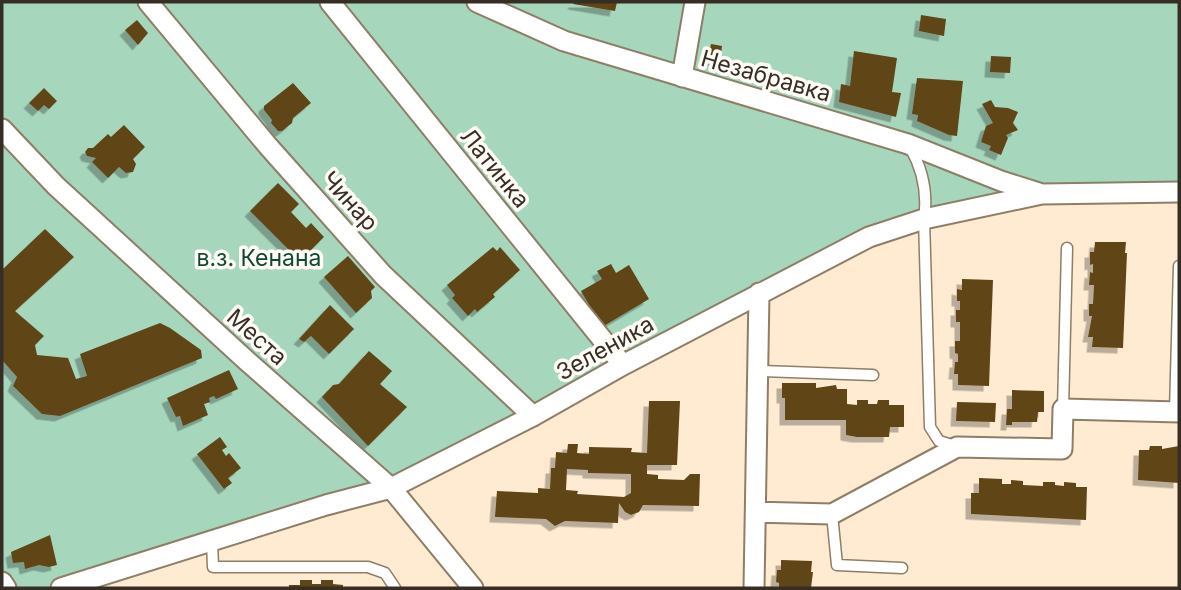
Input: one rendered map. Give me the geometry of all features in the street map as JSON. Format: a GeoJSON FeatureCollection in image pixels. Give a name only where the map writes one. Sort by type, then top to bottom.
{"type":"FeatureCollection","features":[{"type":"Feature","properties":{"kind":"street","name":"Чинар"},"geometry":{"type":"LineString","coordinates":[[148,2],[268,146],[383,275],[533,416]]}},
{"type":"Feature","properties":{"kind":"street","name":"Латинка"},"geometry":{"type":"LineString","coordinates":[[330,2],[623,365]]}},
{"type":"Feature","properties":{"kind":"street","name":"Незабравка"},"geometry":{"type":"LineString","coordinates":[[477,2],[564,41],[908,144],[947,157],[1000,181],[1042,194]]}},
{"type":"Feature","properties":{"kind":"street"},"geometry":{"type":"LineString","coordinates":[[682,77],[695,2]]}},
{"type":"Feature","properties":{"kind":"street","name":"Места"},"geometry":{"type":"LineString","coordinates":[[2,129],[66,195],[391,488],[473,588]]}},
{"type":"Feature","properties":{"kind":"street","name":"Зеленика"},"geometry":{"type":"LineString","coordinates":[[61,588],[104,582],[212,541],[326,505],[391,488],[533,416],[623,365],[869,237],[924,219],[1042,194],[1179,192]]}},
{"type":"Feature","properties":{"kind":"street"},"geometry":{"type":"LineString","coordinates":[[754,588],[759,293]]}},
{"type":"Feature","properties":{"kind":"street"},"geometry":{"type":"LineString","coordinates":[[756,512],[832,514],[957,447],[1062,449],[1063,409],[1177,412]]}},
{"type":"Feature","properties":{"kind":"street"},"geometry":{"type":"LineString","coordinates":[[2,582],[6,588]]}},
{"type":"Feature","properties":{"kind":"lane"},"geometry":{"type":"LineString","coordinates":[[908,144],[924,181],[926,200],[924,219],[929,422],[931,431],[939,441],[957,447]]}},
{"type":"Feature","properties":{"kind":"lane"},"geometry":{"type":"LineString","coordinates":[[1063,409],[1067,248]]}},
{"type":"Feature","properties":{"kind":"lane"},"geometry":{"type":"LineString","coordinates":[[1177,412],[1179,266]]}},
{"type":"Feature","properties":{"kind":"lane"},"geometry":{"type":"LineString","coordinates":[[759,371],[873,376]]}},
{"type":"Feature","properties":{"kind":"lane"},"geometry":{"type":"LineString","coordinates":[[832,514],[837,565],[902,568]]}},
{"type":"Feature","properties":{"kind":"lane"},"geometry":{"type":"LineString","coordinates":[[212,541],[213,567],[368,567],[385,573],[395,588]]}},
{"type":"Feature","properties":{"kind":"green space","name":"в.з. Кенана"},"geometry":{"type":"Polygon","coordinates":[[[2,2],[1179,2],[1179,201],[1042,194],[924,219],[391,488],[61,588],[2,588],[2,2]]]}},
{"type":"Feature","properties":{"kind":"building"},"geometry":{"type":"Polygon","coordinates":[[[617,2],[615,11],[573,4],[617,2]]]}},
{"type":"Feature","properties":{"kind":"building"},"geometry":{"type":"Polygon","coordinates":[[[921,15],[946,19],[944,36],[919,31],[921,15]]]}},
{"type":"Feature","properties":{"kind":"building"},"geometry":{"type":"Polygon","coordinates":[[[137,20],[148,33],[138,45],[125,30],[137,20]]]}},
{"type":"Feature","properties":{"kind":"building"},"geometry":{"type":"Polygon","coordinates":[[[711,44],[722,46],[720,61],[708,59],[711,44]]]}},
{"type":"Feature","properties":{"kind":"building"},"geometry":{"type":"Polygon","coordinates":[[[854,51],[897,58],[892,92],[901,93],[896,117],[839,102],[841,84],[850,86],[854,51]]]}},
{"type":"Feature","properties":{"kind":"building"},"geometry":{"type":"Polygon","coordinates":[[[991,56],[1011,57],[1010,73],[990,72],[991,56]]]}},
{"type":"Feature","properties":{"kind":"building"},"geometry":{"type":"Polygon","coordinates":[[[917,78],[963,81],[957,136],[917,121],[918,115],[912,114],[917,78]]]}},
{"type":"Feature","properties":{"kind":"building"},"geometry":{"type":"Polygon","coordinates":[[[293,83],[311,103],[293,118],[292,123],[278,131],[271,123],[264,106],[293,83]]]}},
{"type":"Feature","properties":{"kind":"building"},"geometry":{"type":"Polygon","coordinates":[[[44,88],[57,101],[49,109],[44,105],[38,111],[29,103],[44,88]]]}},
{"type":"Feature","properties":{"kind":"building"},"geometry":{"type":"Polygon","coordinates":[[[991,100],[995,107],[1018,112],[1013,123],[1018,130],[1006,135],[1008,138],[1001,155],[989,150],[991,146],[981,142],[986,126],[993,123],[982,104],[991,100]]]}},
{"type":"Feature","properties":{"kind":"building"},"geometry":{"type":"Polygon","coordinates":[[[124,125],[145,147],[133,159],[136,164],[133,172],[126,173],[119,167],[108,178],[92,162],[96,158],[87,156],[85,152],[108,134],[111,137],[124,125]]]}},
{"type":"Feature","properties":{"kind":"building"},"geometry":{"type":"Polygon","coordinates":[[[278,183],[299,204],[291,212],[306,228],[311,223],[324,237],[300,261],[250,211],[278,183]]]}},
{"type":"Feature","properties":{"kind":"building"},"geometry":{"type":"Polygon","coordinates":[[[45,229],[74,257],[15,311],[44,336],[35,345],[37,355],[68,358],[76,379],[87,376],[80,354],[160,323],[201,350],[202,358],[60,416],[42,414],[13,386],[17,377],[2,360],[2,270],[45,229]]]}},
{"type":"Feature","properties":{"kind":"building"},"geometry":{"type":"Polygon","coordinates":[[[1095,242],[1126,242],[1123,348],[1092,347],[1093,337],[1088,337],[1092,316],[1089,316],[1089,304],[1093,304],[1094,285],[1089,285],[1090,272],[1093,273],[1090,252],[1094,252],[1095,242]]]}},
{"type":"Feature","properties":{"kind":"building"},"geometry":{"type":"Polygon","coordinates":[[[493,247],[497,251],[500,247],[520,270],[493,294],[495,297],[468,316],[452,298],[455,295],[447,285],[493,247]]]}},
{"type":"Feature","properties":{"kind":"building"},"geometry":{"type":"Polygon","coordinates":[[[348,256],[375,287],[371,291],[372,298],[356,313],[324,277],[348,256]]]}},
{"type":"Feature","properties":{"kind":"building"},"geometry":{"type":"Polygon","coordinates":[[[611,264],[616,273],[629,265],[649,299],[602,327],[581,291],[602,279],[597,271],[611,264]]]}},
{"type":"Feature","properties":{"kind":"building"},"geometry":{"type":"Polygon","coordinates":[[[962,279],[993,280],[989,386],[958,385],[958,374],[954,374],[955,362],[958,362],[955,341],[960,341],[960,322],[956,322],[956,310],[960,310],[957,289],[962,290],[962,279]]]}},
{"type":"Feature","properties":{"kind":"building"},"geometry":{"type":"Polygon","coordinates":[[[330,305],[354,329],[329,354],[311,336],[304,342],[299,339],[330,305]]]}},
{"type":"Feature","properties":{"kind":"building"},"geometry":{"type":"Polygon","coordinates":[[[369,351],[392,371],[380,384],[407,407],[368,446],[322,397],[333,385],[339,384],[369,351]]]}},
{"type":"Feature","properties":{"kind":"building"},"geometry":{"type":"Polygon","coordinates":[[[229,370],[238,389],[216,399],[214,396],[209,398],[210,402],[204,404],[208,415],[183,426],[180,416],[176,417],[167,398],[229,370]]]}},
{"type":"Feature","properties":{"kind":"building"},"geometry":{"type":"Polygon","coordinates":[[[782,383],[816,383],[816,388],[836,385],[837,389],[847,389],[847,404],[857,405],[857,400],[868,400],[868,404],[877,404],[878,400],[889,400],[889,405],[904,405],[904,427],[890,427],[889,437],[857,437],[846,435],[846,420],[785,420],[782,383]]]}},
{"type":"Feature","properties":{"kind":"building"},"geometry":{"type":"Polygon","coordinates":[[[1012,390],[1044,391],[1044,412],[1038,412],[1037,422],[1012,422],[1012,425],[1006,425],[1007,409],[1012,409],[1012,390]]]}},
{"type":"Feature","properties":{"kind":"building"},"geometry":{"type":"Polygon","coordinates":[[[649,401],[680,401],[677,465],[647,465],[647,474],[658,475],[658,479],[684,480],[690,474],[700,474],[699,506],[643,505],[639,512],[631,515],[625,512],[619,503],[618,523],[565,521],[555,526],[546,519],[495,517],[497,491],[538,493],[538,488],[550,489],[551,468],[555,468],[556,452],[567,453],[568,444],[578,444],[577,453],[589,454],[589,447],[632,448],[631,452],[647,453],[649,401]],[[567,469],[566,490],[578,491],[577,494],[624,497],[631,493],[631,474],[588,473],[588,470],[567,469]]]}},
{"type":"Feature","properties":{"kind":"building"},"geometry":{"type":"Polygon","coordinates":[[[957,402],[996,403],[995,422],[956,421],[957,402]]]}},
{"type":"Feature","properties":{"kind":"building"},"geometry":{"type":"Polygon","coordinates":[[[220,437],[227,447],[222,450],[226,456],[229,453],[241,468],[228,478],[232,483],[224,489],[197,454],[220,437]]]}},
{"type":"Feature","properties":{"kind":"building"},"geometry":{"type":"Polygon","coordinates":[[[1150,446],[1162,446],[1162,449],[1179,446],[1179,483],[1138,480],[1139,450],[1149,450],[1150,446]]]}},
{"type":"Feature","properties":{"kind":"building"},"geometry":{"type":"Polygon","coordinates":[[[979,478],[1002,479],[1002,484],[1011,484],[1011,480],[1023,481],[1023,485],[1043,486],[1043,482],[1055,482],[1055,485],[1064,486],[1064,482],[1076,483],[1076,487],[1087,487],[1086,520],[971,514],[971,493],[979,493],[979,478]]]}},
{"type":"Feature","properties":{"kind":"building"},"geometry":{"type":"Polygon","coordinates":[[[50,535],[57,565],[39,565],[25,569],[24,562],[13,563],[11,552],[50,535]]]}},
{"type":"Feature","properties":{"kind":"building"},"geometry":{"type":"Polygon","coordinates":[[[781,560],[812,561],[811,588],[779,588],[779,583],[776,582],[777,570],[781,570],[781,560]]]}},
{"type":"Feature","properties":{"kind":"building"},"geometry":{"type":"Polygon","coordinates":[[[300,580],[312,580],[312,584],[321,584],[321,580],[333,580],[333,584],[343,585],[343,588],[289,588],[289,585],[300,585],[300,580]]]}}]}
